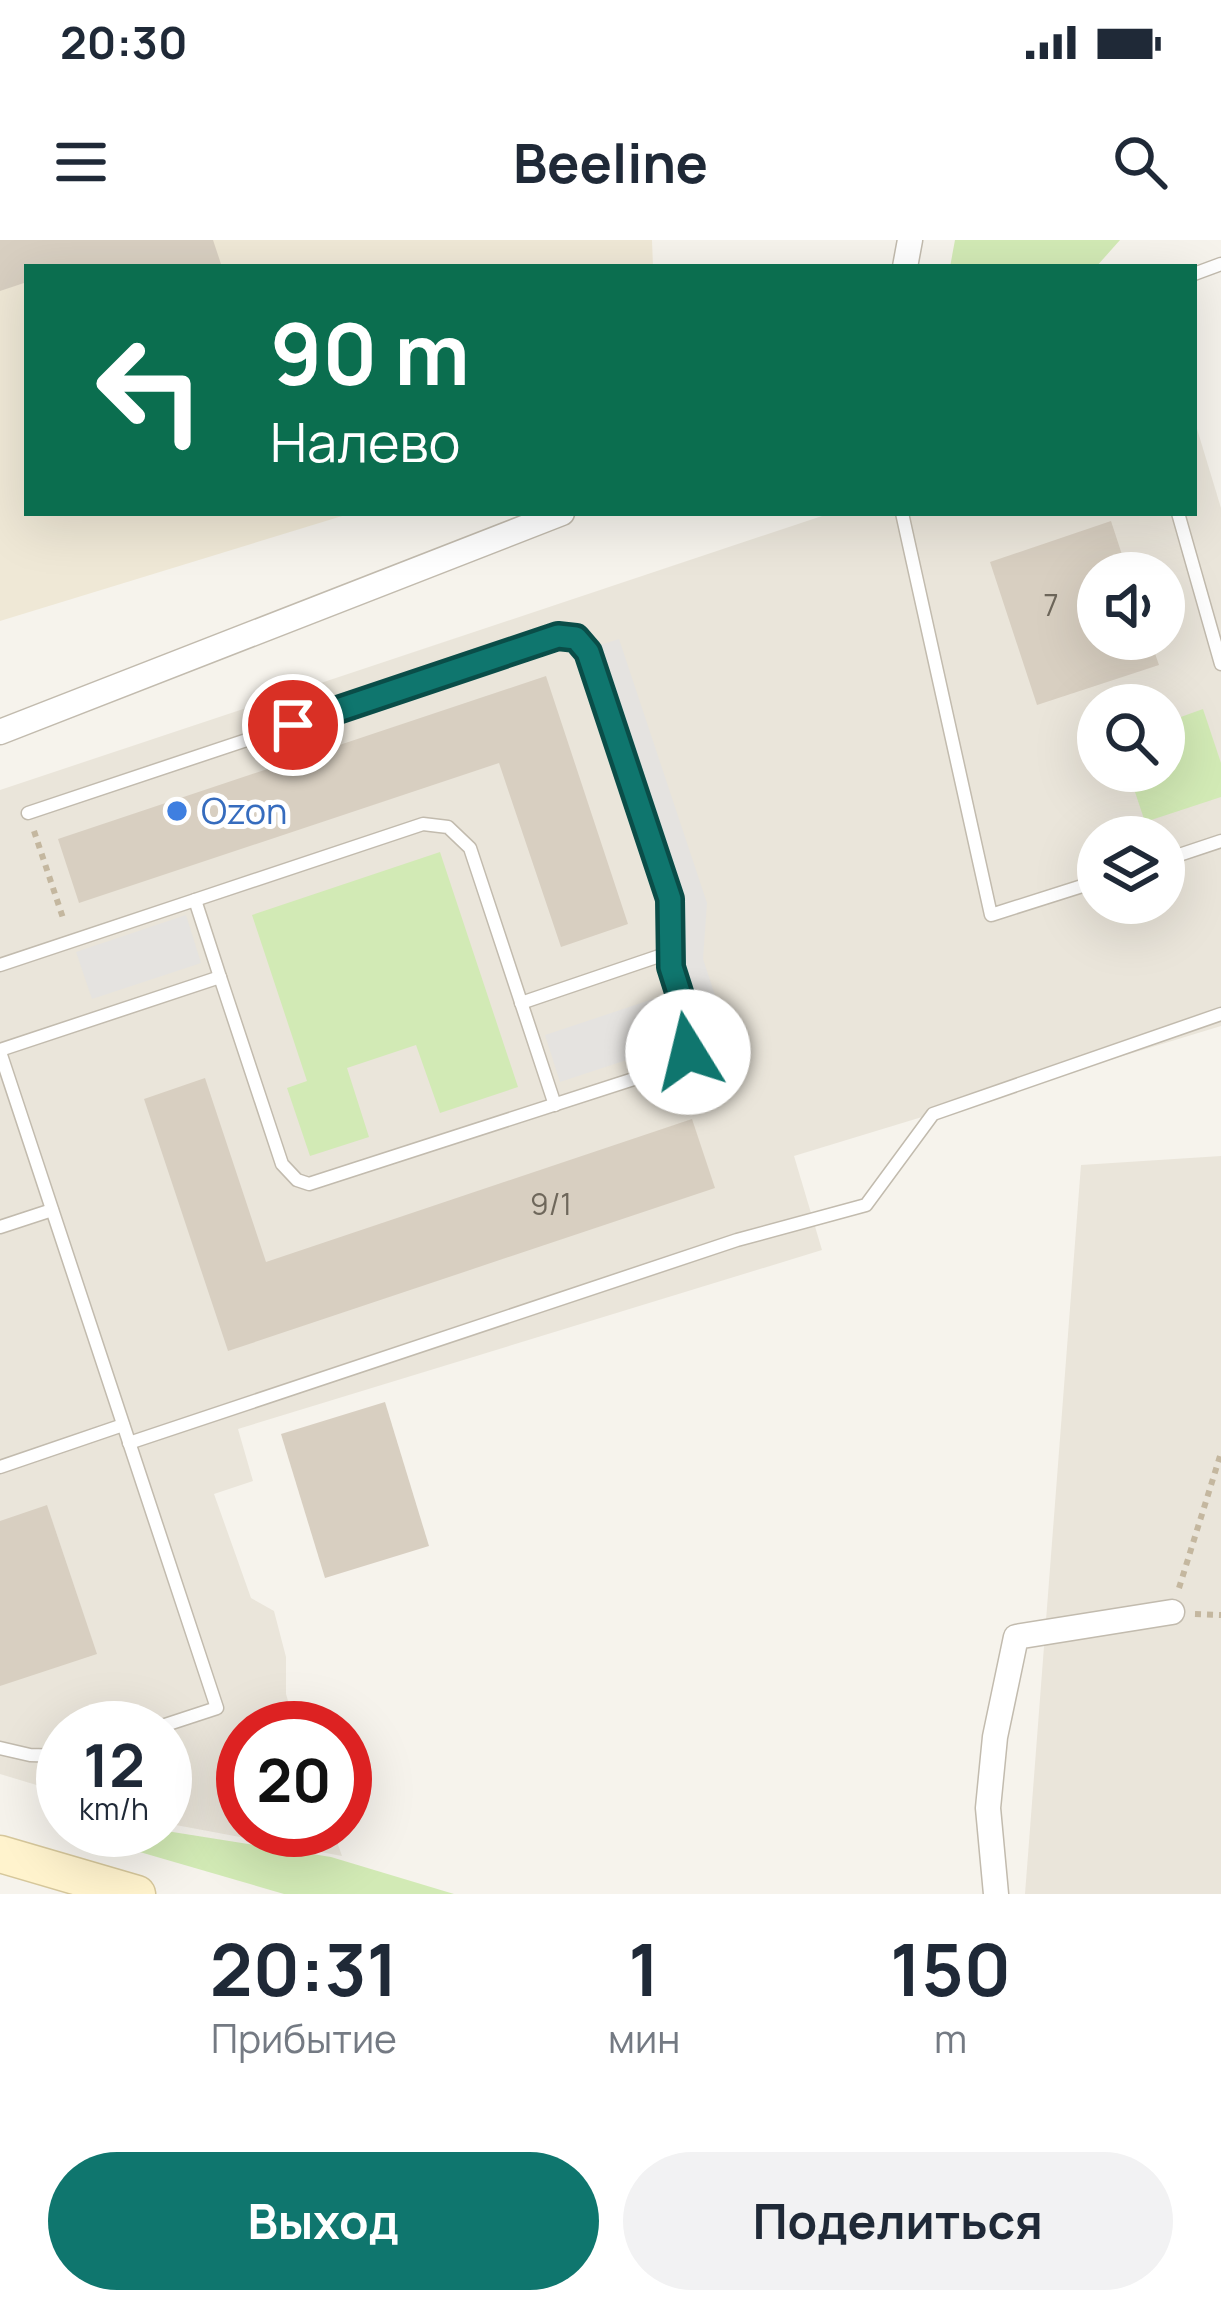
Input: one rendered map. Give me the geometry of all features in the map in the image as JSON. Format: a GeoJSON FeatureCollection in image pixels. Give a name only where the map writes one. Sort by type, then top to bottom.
{"type":"FeatureCollection","features":[{"type":"Feature","properties":{"kind":"main road"},"geometry":{"type":"LineString","coordinates":[[0,1855],[136,1894]]}},
{"type":"Feature","properties":{"kind":"street"},"geometry":{"type":"LineString","coordinates":[[0,732],[554,516]]}},
{"type":"Feature","properties":{"kind":"street"},"geometry":{"type":"LineString","coordinates":[[996,1894],[988,1808],[995,1737],[1016,1637],[1172,1612]]}},
{"type":"Feature","properties":{"kind":"lane"},"geometry":{"type":"LineString","coordinates":[[903,516],[991,915],[1077,887]]}},
{"type":"Feature","properties":{"kind":"lane"},"geometry":{"type":"LineString","coordinates":[[1179,516],[1221,664]]}},
{"type":"Feature","properties":{"kind":"lane"},"geometry":{"type":"LineString","coordinates":[[28,813],[566,636],[576,638],[588,652],[670,899],[673,974],[692,1033],[688,1052],[676,1065],[323,1182],[297,1180],[282,1165],[195,900]]}},
{"type":"Feature","properties":{"kind":"lane"},"geometry":{"type":"LineString","coordinates":[[0,965],[423,824],[448,827],[470,848],[555,1106]]}},
{"type":"Feature","properties":{"kind":"lane"},"geometry":{"type":"LineString","coordinates":[[1185,853],[1221,842]]}},
{"type":"Feature","properties":{"kind":"lane"},"geometry":{"type":"LineString","coordinates":[[521,1003],[671,952]]}},
{"type":"Feature","properties":{"kind":"lane"},"geometry":{"type":"LineString","coordinates":[[192,1716],[217,1708],[0,1051],[220,977]]}},
{"type":"Feature","properties":{"kind":"lane"},"geometry":{"type":"LineString","coordinates":[[129,1443],[737,1240],[866,1205],[933,1114],[1221,1014]]}},
{"type":"Feature","properties":{"kind":"lane"},"geometry":{"type":"LineString","coordinates":[[0,1227],[52,1210]]}},
{"type":"Feature","properties":{"kind":"lane"},"geometry":{"type":"LineString","coordinates":[[0,1466],[123,1425]]}},
{"type":"Feature","properties":{"kind":"lane"},"geometry":{"type":"LineString","coordinates":[[0,1748],[36,1755]]}},
{"type":"Feature","properties":{"kind":"path"},"geometry":{"type":"LineString","coordinates":[[28,813],[70,942]]}},
{"type":"Feature","properties":{"kind":"path"},"geometry":{"type":"LineString","coordinates":[[1172,1612],[1221,1453]]}},
{"type":"Feature","properties":{"kind":"shaded area"},"geometry":{"type":"Polygon","coordinates":[[[0,240],[652,240],[653,264],[24,264],[24,516],[342,516],[0,621],[0,240]]]}},
{"type":"Feature","properties":{"kind":"shaded area"},"geometry":{"type":"Polygon","coordinates":[[[1197,429],[1221,508],[1221,1026],[794,1156],[822,1250],[238,1429],[253,1481],[214,1494],[251,1598],[274,1611],[286,1657],[288,1701],[216,1701],[216,1833],[192,1828],[192,1701],[36,1701],[36,1785],[0,1774],[0,790],[822,516],[1197,516],[1197,429]]]}},
{"type":"Feature","properties":{"kind":"shaded area"},"geometry":{"type":"Polygon","coordinates":[[[619,639],[707,903],[703,959],[736,1059],[715,1067],[680,961],[683,906],[597,646],[619,639]]]}},
{"type":"Feature","properties":{"kind":"shaded area"},"geometry":{"type":"Polygon","coordinates":[[[186,915],[201,963],[92,999],[76,952],[186,915]]]}},
{"type":"Feature","properties":{"kind":"shaded area"},"geometry":{"type":"Polygon","coordinates":[[[662,996],[678,1043],[560,1082],[545,1035],[662,996]]]}},
{"type":"Feature","properties":{"kind":"shaded area"},"geometry":{"type":"Polygon","coordinates":[[[1221,1156],[1221,1894],[1025,1894],[1081,1165],[1221,1156]]]}},
{"type":"Feature","properties":{"kind":"green space"},"geometry":{"type":"Polygon","coordinates":[[[955,240],[1120,240],[1099,264],[951,264],[955,240]]]}},
{"type":"Feature","properties":{"kind":"green space"},"geometry":{"type":"Polygon","coordinates":[[[1203,709],[1221,763],[1221,797],[1163,816],[1143,816],[1135,792],[1185,792],[1185,715],[1203,709]]]}},
{"type":"Feature","properties":{"kind":"green space"},"geometry":{"type":"Polygon","coordinates":[[[440,852],[518,1087],[440,1113],[416,1045],[347,1068],[369,1137],[310,1156],[287,1088],[307,1081],[252,915],[440,852]]]}},
{"type":"Feature","properties":{"kind":"green space"},"geometry":{"type":"Polygon","coordinates":[[[192,1835],[216,1839],[216,1857],[331,1857],[454,1894],[284,1894],[157,1857],[192,1857],[192,1835]]]}},
{"type":"Feature","properties":{"kind":"building"},"geometry":{"type":"Polygon","coordinates":[[[0,240],[213,240],[221,264],[24,264],[24,283],[0,291],[0,240]]]}},
{"type":"Feature","properties":{"kind":"building"},"geometry":{"type":"Polygon","coordinates":[[[1111,521],[1121,552],[1077,552],[1077,660],[1157,660],[1159,665],[1101,684],[1077,684],[1077,692],[1037,705],[990,562],[1111,521]]]}},
{"type":"Feature","properties":{"kind":"building"},"geometry":{"type":"Polygon","coordinates":[[[546,676],[628,924],[561,947],[499,763],[79,903],[58,839],[546,676]]]}},
{"type":"Feature","properties":{"kind":"building"},"geometry":{"type":"Polygon","coordinates":[[[205,1078],[266,1262],[692,1119],[715,1188],[228,1351],[144,1099],[205,1078]]]}},
{"type":"Feature","properties":{"kind":"building"},"geometry":{"type":"Polygon","coordinates":[[[385,1402],[429,1546],[325,1578],[281,1434],[385,1402]]]}},
{"type":"Feature","properties":{"kind":"building"},"geometry":{"type":"Polygon","coordinates":[[[47,1505],[97,1654],[0,1686],[0,1521],[47,1505]]]}},
{"type":"Feature","properties":{"kind":"place","name":"Ozon"},"geometry":{"type":"Point","coordinates":[177,811]}},
{"type":"Feature","properties":{"kind":"route"},"geometry":{"type":"LineString","coordinates":[[293,725],[558,636],[576,638],[588,652],[670,899],[671,967],[692,1033],[688,1052]]}}]}
